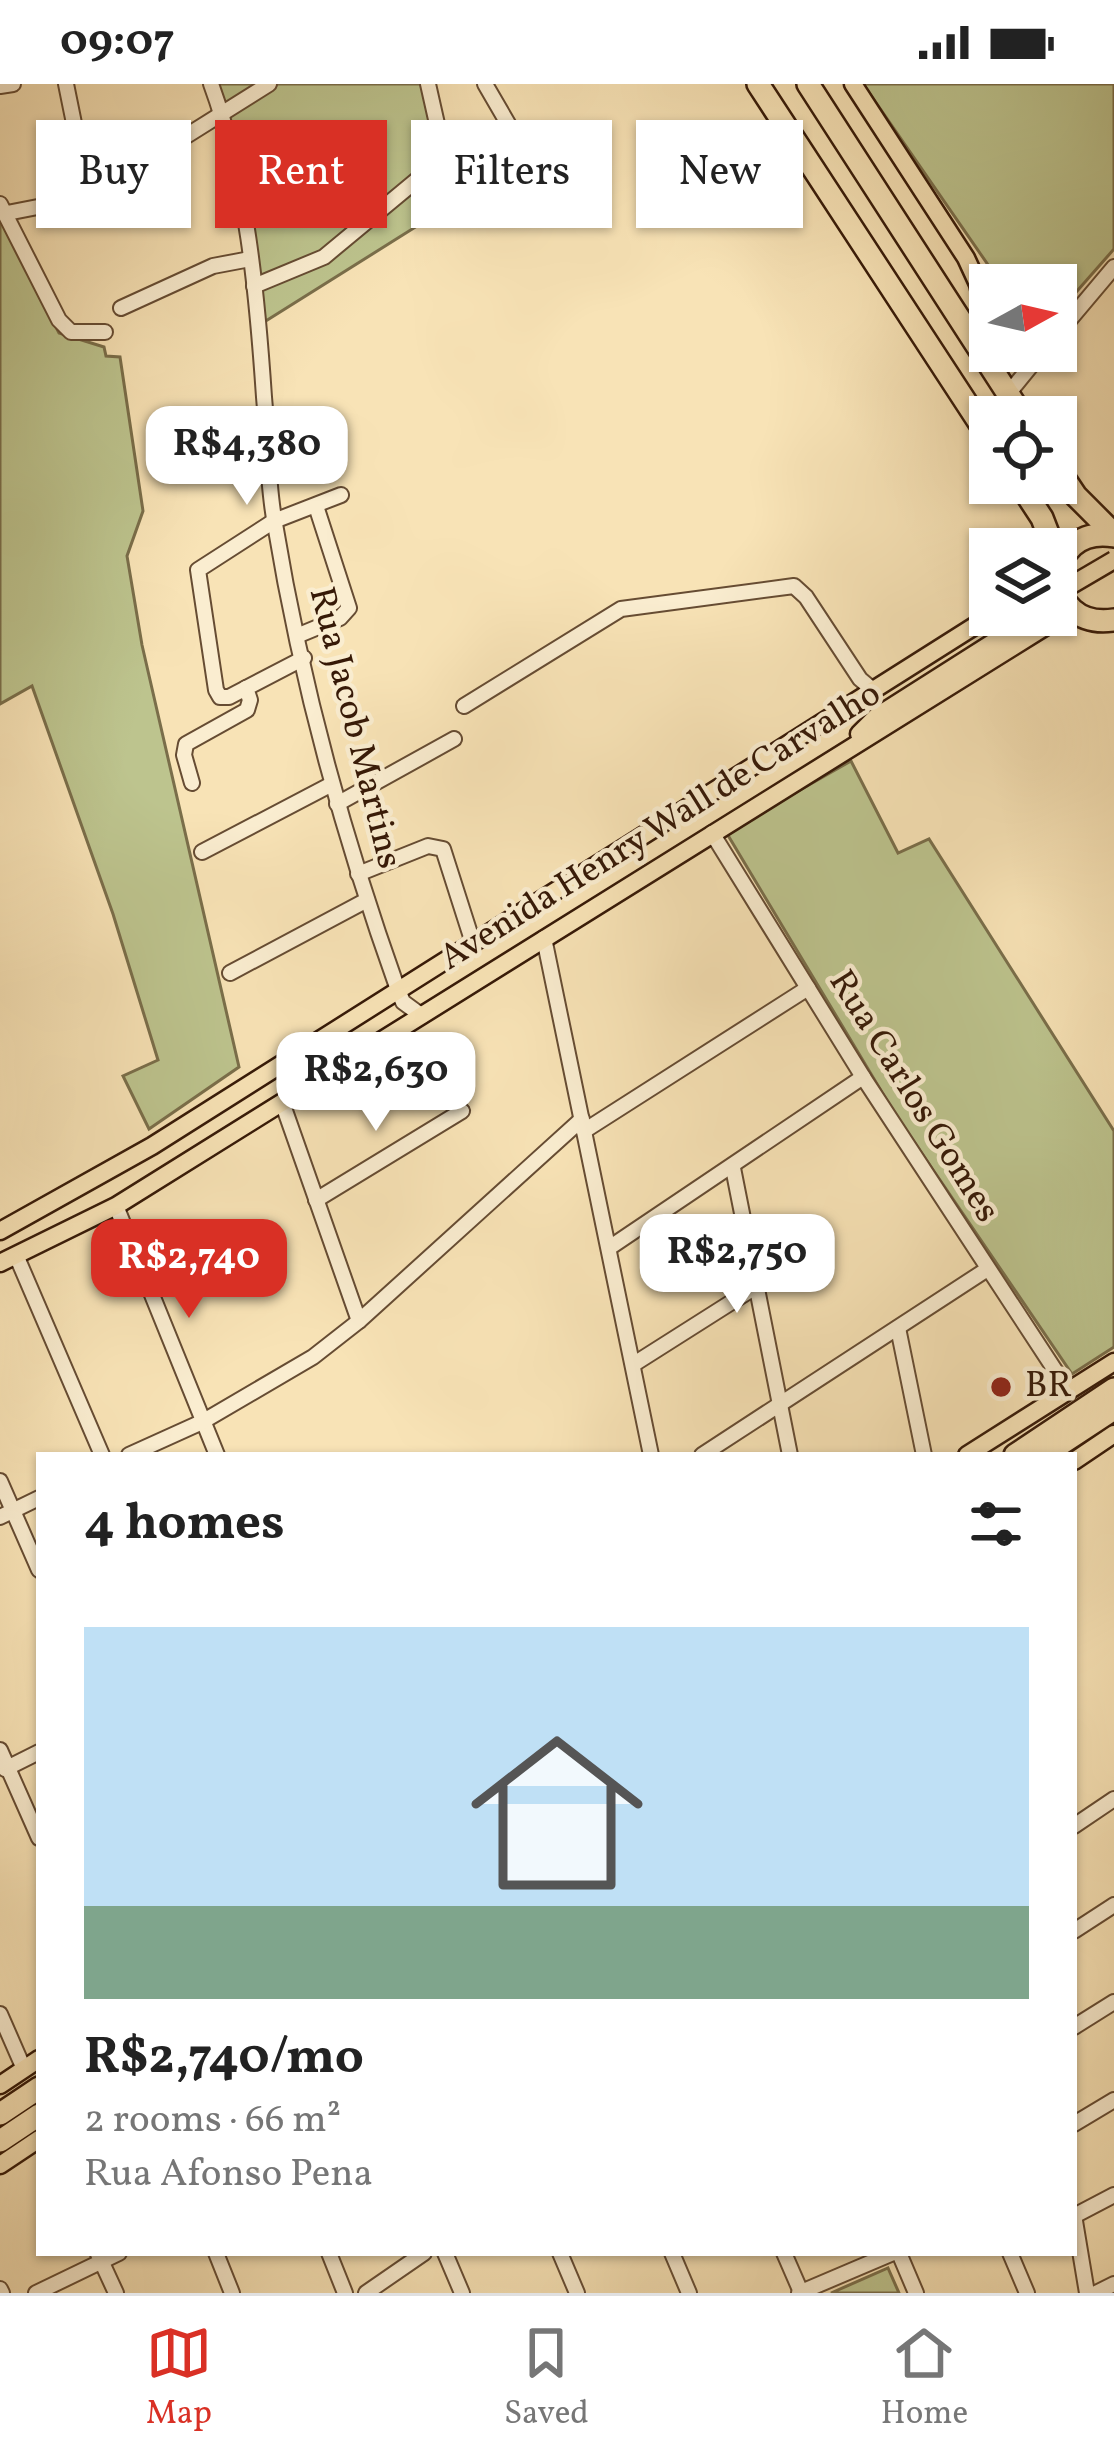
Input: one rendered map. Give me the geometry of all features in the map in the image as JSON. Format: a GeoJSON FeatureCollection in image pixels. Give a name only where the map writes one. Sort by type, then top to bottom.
{"type":"FeatureCollection","features":[{"type":"Feature","properties":{"kind":"highway"},"geometry":{"type":"LineString","coordinates":[[758,84],[969,406]]}},
{"type":"Feature","properties":{"kind":"highway"},"geometry":{"type":"LineString","coordinates":[[808,84],[1010,396]]}},
{"type":"Feature","properties":{"kind":"highway"},"geometry":{"type":"LineString","coordinates":[[998,396],[1002,384]]}},
{"type":"Feature","properties":{"kind":"highway"},"geometry":{"type":"LineString","coordinates":[[1077,497],[1110,535],[1077,543]]}},
{"type":"Feature","properties":{"kind":"highway"},"geometry":{"type":"LineString","coordinates":[[1077,613],[1114,640]]}},
{"type":"Feature","properties":{"kind":"highway","name":"Avenida Henry Wall de Carvalho"},"geometry":{"type":"LineString","coordinates":[[1080,616],[1093,622],[1114,620]]}},
{"type":"Feature","properties":{"kind":"highway"},"geometry":{"type":"LineString","coordinates":[[1020,1452],[1114,1389]]}},
{"type":"Feature","properties":{"kind":"highway"},"geometry":{"type":"LineString","coordinates":[[1048,1452],[1114,1408]]}},
{"type":"Feature","properties":{"kind":"highway"},"geometry":{"type":"LineString","coordinates":[[0,2114],[36,2090]]}},
{"type":"Feature","properties":{"kind":"highway"},"geometry":{"type":"LineString","coordinates":[[0,2141],[36,2117]]}},
{"type":"Feature","properties":{"kind":"main road"},"geometry":{"type":"LineString","coordinates":[[853,84],[969,264]]}},
{"type":"Feature","properties":{"kind":"main road"},"geometry":{"type":"LineString","coordinates":[[998,372],[1002,384]]}},
{"type":"Feature","properties":{"kind":"main road"},"geometry":{"type":"LineString","coordinates":[[1077,566],[1114,560]]}},
{"type":"Feature","properties":{"kind":"main road"},"geometry":{"type":"LineString","coordinates":[[1077,592],[1114,571]]}},
{"type":"Feature","properties":{"kind":"main road","name":"Avenida Henry Wall de Carvalho"},"geometry":{"type":"LineString","coordinates":[[8,1259],[116,1206],[1048,625],[1080,616]]}},
{"type":"Feature","properties":{"kind":"main road","name":"Avenida Henry Wall de Carvalho"},"geometry":{"type":"LineString","coordinates":[[0,1231],[79,1188],[826,719],[874,705],[969,633]]}},
{"type":"Feature","properties":{"kind":"main road"},"geometry":{"type":"LineString","coordinates":[[848,749],[874,705],[987,636]]}},
{"type":"Feature","properties":{"kind":"main road"},"geometry":{"type":"LineString","coordinates":[[874,705],[998,636]]}},
{"type":"Feature","properties":{"kind":"main road"},"geometry":{"type":"LineString","coordinates":[[79,1188],[116,1206]]}},
{"type":"Feature","properties":{"kind":"main road"},"geometry":{"type":"LineString","coordinates":[[972,1452],[1114,1362]]}},
{"type":"Feature","properties":{"kind":"main road"},"geometry":{"type":"LineString","coordinates":[[1077,1459],[1114,1434]]}},
{"type":"Feature","properties":{"kind":"main road"},"geometry":{"type":"LineString","coordinates":[[0,2085],[32,2064]]}},
{"type":"Feature","properties":{"kind":"main road"},"geometry":{"type":"LineString","coordinates":[[0,2164],[36,2141]]}},
{"type":"Feature","properties":{"kind":"street"},"geometry":{"type":"LineString","coordinates":[[0,86],[13,84]]}},
{"type":"Feature","properties":{"kind":"street"},"geometry":{"type":"LineString","coordinates":[[66,84],[73,120]]}},
{"type":"Feature","properties":{"kind":"street","name":"Rua Jacob Martins"},"geometry":{"type":"LineString","coordinates":[[211,84],[254,286],[274,521],[332,784],[398,990],[403,1002],[422,1016]]}},
{"type":"Feature","properties":{"kind":"street"},"geometry":{"type":"LineString","coordinates":[[191,135],[269,84]]}},
{"type":"Feature","properties":{"kind":"street"},"geometry":{"type":"LineString","coordinates":[[428,84],[436,120]]}},
{"type":"Feature","properties":{"kind":"street"},"geometry":{"type":"LineString","coordinates":[[485,84],[506,120]]}},
{"type":"Feature","properties":{"kind":"street"},"geometry":{"type":"LineString","coordinates":[[254,286],[316,261],[411,184]]}},
{"type":"Feature","properties":{"kind":"street"},"geometry":{"type":"LineString","coordinates":[[36,203],[3,208],[59,320],[71,332],[105,332]]}},
{"type":"Feature","properties":{"kind":"street"},"geometry":{"type":"LineString","coordinates":[[121,308],[213,266],[250,260]]}},
{"type":"Feature","properties":{"kind":"street"},"geometry":{"type":"LineString","coordinates":[[1077,311],[1114,267]]}},
{"type":"Feature","properties":{"kind":"street"},"geometry":{"type":"LineString","coordinates":[[1002,384],[1017,372]]}},
{"type":"Feature","properties":{"kind":"street"},"geometry":{"type":"LineString","coordinates":[[304,658],[229,698],[220,697],[198,570],[274,521],[341,495]]}},
{"type":"Feature","properties":{"kind":"street"},"geometry":{"type":"LineString","coordinates":[[299,635],[343,617],[349,608],[316,506]]}},
{"type":"Feature","properties":{"kind":"street"},"geometry":{"type":"LineString","coordinates":[[464,706],[615,611],[794,586],[806,597],[874,705]]}},
{"type":"Feature","properties":{"kind":"street"},"geometry":{"type":"LineString","coordinates":[[192,783],[184,755],[186,744],[247,710],[246,688]]}},
{"type":"Feature","properties":{"kind":"street"},"geometry":{"type":"LineString","coordinates":[[337,804],[454,740]]}},
{"type":"Feature","properties":{"kind":"street"},"geometry":{"type":"LineString","coordinates":[[202,852],[332,784]]}},
{"type":"Feature","properties":{"kind":"street","name":"Rua Carlos Gomes"},"geometry":{"type":"LineString","coordinates":[[712,833],[862,1077],[1068,1390]]}},
{"type":"Feature","properties":{"kind":"street"},"geometry":{"type":"LineString","coordinates":[[358,874],[428,846],[442,849],[473,943]]}},
{"type":"Feature","properties":{"kind":"street"},"geometry":{"type":"LineString","coordinates":[[230,973],[367,900]]}},
{"type":"Feature","properties":{"kind":"street"},"geometry":{"type":"LineString","coordinates":[[544,938],[650,1452]]}},
{"type":"Feature","properties":{"kind":"street"},"geometry":{"type":"LineString","coordinates":[[136,1452],[292,1372],[359,1321],[583,1125],[808,988]]}},
{"type":"Feature","properties":{"kind":"street"},"geometry":{"type":"LineString","coordinates":[[609,1248],[862,1077]]}},
{"type":"Feature","properties":{"kind":"street"},"geometry":{"type":"LineString","coordinates":[[282,1102],[359,1321]]}},
{"type":"Feature","properties":{"kind":"street"},"geometry":{"type":"LineString","coordinates":[[316,1200],[462,1111]]}},
{"type":"Feature","properties":{"kind":"street"},"geometry":{"type":"LineString","coordinates":[[733,1168],[789,1452]]}},
{"type":"Feature","properties":{"kind":"street"},"geometry":{"type":"LineString","coordinates":[[116,1206],[216,1452]]}},
{"type":"Feature","properties":{"kind":"street"},"geometry":{"type":"LineString","coordinates":[[8,1259],[101,1452]]}},
{"type":"Feature","properties":{"kind":"street"},"geometry":{"type":"LineString","coordinates":[[706,1452],[986,1270]]}},
{"type":"Feature","properties":{"kind":"street"},"geometry":{"type":"LineString","coordinates":[[634,1364],[757,1286]]}},
{"type":"Feature","properties":{"kind":"street"},"geometry":{"type":"LineString","coordinates":[[898,1328],[923,1452]]}},
{"type":"Feature","properties":{"kind":"street"},"geometry":{"type":"LineString","coordinates":[[0,1481],[6,1514],[36,1565]]}},
{"type":"Feature","properties":{"kind":"street"},"geometry":{"type":"LineString","coordinates":[[6,1514],[36,1499]]}},
{"type":"Feature","properties":{"kind":"street"},"geometry":{"type":"LineString","coordinates":[[0,1750],[4,1769],[36,1832]]}},
{"type":"Feature","properties":{"kind":"street"},"geometry":{"type":"LineString","coordinates":[[4,1769],[36,1753]]}},
{"type":"Feature","properties":{"kind":"street"},"geometry":{"type":"LineString","coordinates":[[1077,1824],[1114,1799]]}},
{"type":"Feature","properties":{"kind":"street"},"geometry":{"type":"LineString","coordinates":[[1077,1928],[1114,1905]]}},
{"type":"Feature","properties":{"kind":"street"},"geometry":{"type":"LineString","coordinates":[[1077,2025],[1114,2002]]}},
{"type":"Feature","properties":{"kind":"street"},"geometry":{"type":"LineString","coordinates":[[0,2014],[6,2044],[32,2064]]}},
{"type":"Feature","properties":{"kind":"street"},"geometry":{"type":"LineString","coordinates":[[1077,2122],[1114,2100]]}},
{"type":"Feature","properties":{"kind":"street"},"geometry":{"type":"LineString","coordinates":[[1077,2214],[1114,2195]]}},
{"type":"Feature","properties":{"kind":"street"},"geometry":{"type":"LineString","coordinates":[[1077,2234],[1087,2293]]}},
{"type":"Feature","properties":{"kind":"street"},"geometry":{"type":"LineString","coordinates":[[217,2256],[232,2293]]}},
{"type":"Feature","properties":{"kind":"street"},"geometry":{"type":"LineString","coordinates":[[330,2256],[345,2293]]}},
{"type":"Feature","properties":{"kind":"street"},"geometry":{"type":"LineString","coordinates":[[366,2293],[420,2256]]}},
{"type":"Feature","properties":{"kind":"street"},"geometry":{"type":"LineString","coordinates":[[446,2256],[462,2293]]}},
{"type":"Feature","properties":{"kind":"street"},"geometry":{"type":"LineString","coordinates":[[561,2256],[577,2293]]}},
{"type":"Feature","properties":{"kind":"street"},"geometry":{"type":"LineString","coordinates":[[673,2256],[689,2293]]}},
{"type":"Feature","properties":{"kind":"street"},"geometry":{"type":"LineString","coordinates":[[785,2256],[800,2292],[889,2256]]}},
{"type":"Feature","properties":{"kind":"street"},"geometry":{"type":"LineString","coordinates":[[898,2256],[916,2293]]}},
{"type":"Feature","properties":{"kind":"street"},"geometry":{"type":"LineString","coordinates":[[1011,2256],[1027,2293]]}},
{"type":"Feature","properties":{"kind":"street"},"geometry":{"type":"LineString","coordinates":[[36,2293],[100,2257],[116,2293]]}},
{"type":"Feature","properties":{"kind":"street"},"geometry":{"type":"LineString","coordinates":[[1096,2293],[1114,2284]]}},
{"type":"Feature","properties":{"kind":"green space"},"geometry":{"type":"Polygon","coordinates":[[[211,84],[425,84],[439,120],[411,120],[414,228],[261,324],[246,228],[387,228],[387,120],[220,120],[211,84]]]}},
{"type":"Feature","properties":{"kind":"green space"},"geometry":{"type":"Polygon","coordinates":[[[863,84],[1114,84],[1114,249],[1077,291],[1077,264],[987,264],[863,84]]]}},
{"type":"Feature","properties":{"kind":"green space"},"geometry":{"type":"Polygon","coordinates":[[[0,217],[59,333],[104,347],[106,356],[120,357],[143,511],[127,556],[142,645],[239,1067],[149,1129],[123,1076],[158,1060],[113,914],[32,686],[0,704],[0,217]]]}},
{"type":"Feature","properties":{"kind":"green space"},"geometry":{"type":"Polygon","coordinates":[[[851,761],[898,853],[929,839],[1114,1131],[1114,1347],[1072,1374],[895,1114],[726,832],[851,761]]]}},
{"type":"Feature","properties":{"kind":"green space"},"geometry":{"type":"Polygon","coordinates":[[[888,2268],[899,2293],[831,2293],[888,2268]]]}},
{"type":"Feature","properties":{"kind":"place","name":"BR"},"geometry":{"type":"Point","coordinates":[1001,1387]}}]}
